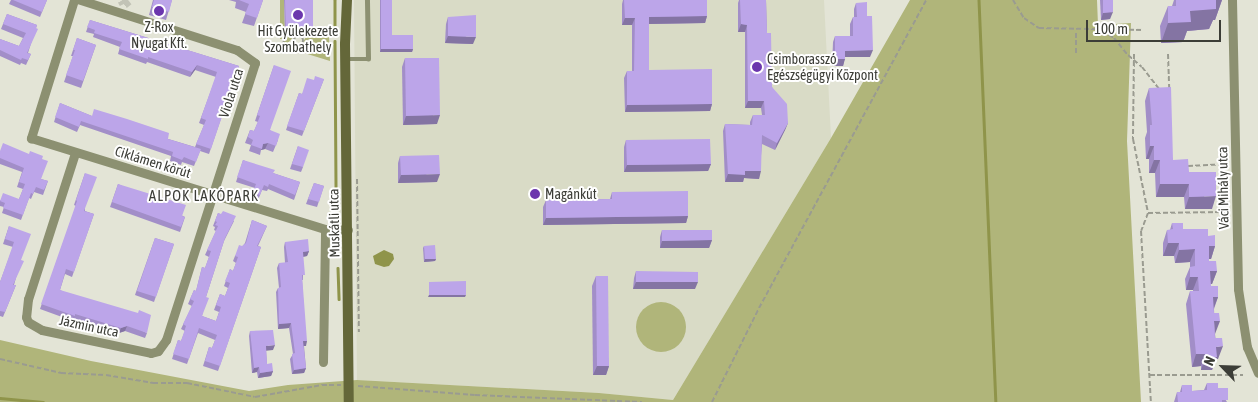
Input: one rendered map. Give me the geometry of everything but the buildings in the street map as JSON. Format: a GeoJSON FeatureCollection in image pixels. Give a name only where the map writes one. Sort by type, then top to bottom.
{"type":"FeatureCollection","features":[{"type":"Feature","properties":{"kind":"main road","name":"Muskátli utca"},"geometry":{"type":"LineString","coordinates":[[340,0],[345,44]]}},
{"type":"Feature","properties":{"kind":"main road","name":"Muskátli utca"},"geometry":{"type":"LineString","coordinates":[[348,0],[345,59],[349,402]]}},
{"type":"Feature","properties":{"kind":"street","name":"Ciklámen körút"},"geometry":{"type":"LineString","coordinates":[[74,0],[31,138],[324,229],[348,230]]}},
{"type":"Feature","properties":{"kind":"street","name":"Viola utca"},"geometry":{"type":"LineString","coordinates":[[80,0],[237,50],[255,62],[212,195]]}},
{"type":"Feature","properties":{"kind":"street","name":"Váci Mihály utca"},"geometry":{"type":"LineString","coordinates":[[1232,0],[1239,306],[1247,348],[1258,373]]}},
{"type":"Feature","properties":{"kind":"street","name":"Jázmin utca"},"geometry":{"type":"LineString","coordinates":[[75,153],[26,309],[28,322],[42,330],[151,353],[158,350],[166,340],[212,195]]}},
{"type":"Feature","properties":{"kind":"street"},"geometry":{"type":"LineString","coordinates":[[323,362],[324,229]]}},
{"type":"Feature","properties":{"kind":"lane"},"geometry":{"type":"LineString","coordinates":[[345,59],[368,59],[367,0]]}},
{"type":"Feature","properties":{"kind":"path"},"geometry":{"type":"LineString","coordinates":[[712,402],[759,308],[926,0]]}},
{"type":"Feature","properties":{"kind":"path"},"geometry":{"type":"LineString","coordinates":[[1013,0],[1024,18],[1031,25],[1049,30],[1144,30]]}},
{"type":"Feature","properties":{"kind":"path"},"geometry":{"type":"LineString","coordinates":[[306,35],[307,29]]}},
{"type":"Feature","properties":{"kind":"path"},"geometry":{"type":"LineString","coordinates":[[1076,30],[1076,53]]}},
{"type":"Feature","properties":{"kind":"path"},"geometry":{"type":"LineString","coordinates":[[1100,30],[1114,38],[1163,94]]}},
{"type":"Feature","properties":{"kind":"path"},"geometry":{"type":"LineString","coordinates":[[294,41],[299,45],[302,42],[302,38],[306,35],[320,35]]}},
{"type":"Feature","properties":{"kind":"path"},"geometry":{"type":"LineString","coordinates":[[284,40],[284,44],[288,45],[297,36],[302,38]]}},
{"type":"Feature","properties":{"kind":"path"},"geometry":{"type":"LineString","coordinates":[[1134,54],[1133,139],[1148,213],[1141,231],[1151,402]]}},
{"type":"Feature","properties":{"kind":"path"},"geometry":{"type":"LineString","coordinates":[[1168,54],[1169,91]]}},
{"type":"Feature","properties":{"kind":"path"},"geometry":{"type":"LineString","coordinates":[[1180,166],[1236,164]]}},
{"type":"Feature","properties":{"kind":"path"},"geometry":{"type":"LineString","coordinates":[[1148,213],[1225,212]]}},
{"type":"Feature","properties":{"kind":"path"},"geometry":{"type":"LineString","coordinates":[[0,359],[61,373],[106,375],[153,383],[187,383],[255,396],[322,385],[349,385],[475,395],[642,402]]}},
{"type":"Feature","properties":{"kind":"path"},"geometry":{"type":"LineString","coordinates":[[1149,374],[1243,375]]}},
{"type":"Feature","properties":{"kind":"shaded area"},"geometry":{"type":"Polygon","coordinates":[[[280,0],[284,0],[285,34],[305,34],[294,36],[287,44],[284,43],[284,39],[280,39],[280,0]]]}},
{"type":"Feature","properties":{"kind":"shaded area"},"geometry":{"type":"Polygon","coordinates":[[[354,0],[824,0],[831,138],[673,400],[599,393],[357,380],[354,0]]]}},
{"type":"Feature","properties":{"kind":"shaded area"},"geometry":{"type":"Polygon","coordinates":[[[910,0],[1097,0],[1098,25],[1131,23],[1127,141],[1141,402],[0,402],[0,340],[91,361],[249,391],[288,385],[357,380],[599,393],[673,400],[831,138],[910,0]]]}},
{"type":"Feature","properties":{"kind":"shaded area"},"geometry":{"type":"Polygon","coordinates":[[[329,36],[330,61],[288,48],[293,42],[296,45],[301,45],[306,37],[329,36]]]}},
{"type":"Feature","properties":{"kind":"shaded area"},"geometry":{"type":"Polygon","coordinates":[[[384,250],[393,254],[394,259],[389,266],[384,267],[375,264],[373,256],[384,250]]]}},
{"type":"Feature","properties":{"kind":"shaded area"},"geometry":{"type":"Polygon","coordinates":[[[656,302],[666,302],[679,309],[686,322],[686,332],[679,345],[666,352],[656,352],[647,348],[640,341],[636,332],[636,322],[640,313],[647,306],[656,302]]]}},
{"type":"Feature","properties":{"kind":"waterway"},"geometry":{"type":"LineString","coordinates":[[335,0],[335,25]]}},
{"type":"Feature","properties":{"kind":"waterway"},"geometry":{"type":"LineString","coordinates":[[979,0],[996,402]]}},
{"type":"Feature","properties":{"kind":"waterway"},"geometry":{"type":"LineString","coordinates":[[335,41],[336,194]]}},
{"type":"Feature","properties":{"kind":"waterway"},"geometry":{"type":"LineString","coordinates":[[338,268],[339,299]]}},
{"type":"Feature","properties":{"kind":"waterway"},"geometry":{"type":"LineString","coordinates":[[0,398],[43,402]]}},
{"type":"Feature","properties":{"kind":"tunnel"},"geometry":{"type":"LineString","coordinates":[[122,0],[124,4],[129,0]]}},
{"type":"Feature","properties":{"kind":"place","name":"Z-Rox Nyugat Kft."},"geometry":{"type":"Point","coordinates":[159,11]}},
{"type":"Feature","properties":{"kind":"place","name":"Hit Gyülekezete Szombathely"},"geometry":{"type":"Point","coordinates":[298,15]}},
{"type":"Feature","properties":{"kind":"place","name":"Csimborasszó Egészségügyi Központ"},"geometry":{"type":"Point","coordinates":[757,67]}},
{"type":"Feature","properties":{"kind":"place","name":"Magánkút"},"geometry":{"type":"Point","coordinates":[535,194]}},
{"type":"Feature","properties":{"kind":"district","name":"ALPOK LAKÓPARK"},"geometry":{"type":"Point","coordinates":[204,196]}}]}
